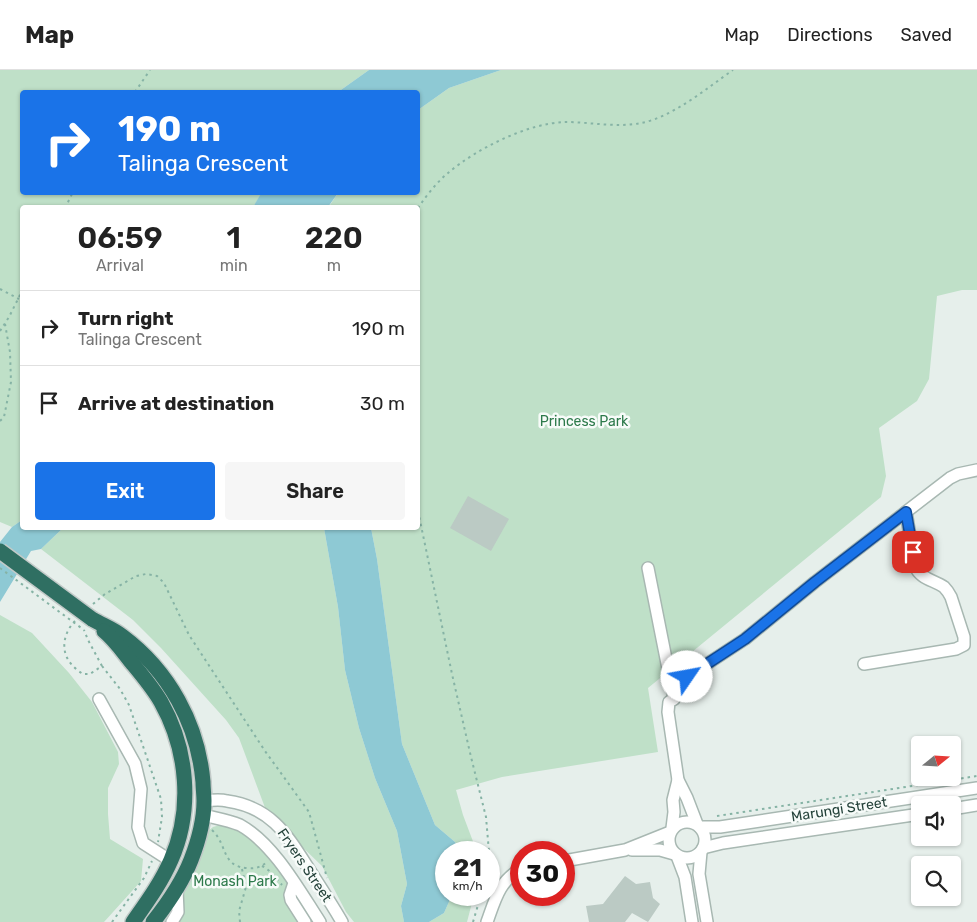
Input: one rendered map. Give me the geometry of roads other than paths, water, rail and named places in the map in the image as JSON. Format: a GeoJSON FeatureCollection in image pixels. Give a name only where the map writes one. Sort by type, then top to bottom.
{"type":"FeatureCollection","features":[{"type":"Feature","properties":{"kind":"highway"},"geometry":{"type":"LineString","coordinates":[[0,551],[88,625],[109,635],[143,676],[162,703],[180,747],[186,804],[178,841],[171,861],[133,922]]}},
{"type":"Feature","properties":{"kind":"highway"},"geometry":{"type":"LineString","coordinates":[[88,625],[121,635],[153,665],[182,707],[191,725],[197,745],[202,772],[203,808],[192,855],[177,889],[153,922]]}},
{"type":"Feature","properties":{"kind":"highway"},"geometry":{"type":"LineString","coordinates":[[186,804],[203,808]]}},
{"type":"Feature","properties":{"kind":"street"},"geometry":{"type":"LineString","coordinates":[[707,922],[699,874],[705,837],[678,780],[668,712],[669,702],[674,699],[687,677],[745,639],[815,582],[950,478],[958,474],[977,470]]}},
{"type":"Feature","properties":{"kind":"street"},"geometry":{"type":"LineString","coordinates":[[864,664],[956,650],[964,645],[964,637],[948,591],[917,572],[906,512]]}},
{"type":"Feature","properties":{"kind":"street"},"geometry":{"type":"LineString","coordinates":[[648,568],[674,699]]}},
{"type":"Feature","properties":{"kind":"street"},"geometry":{"type":"LineString","coordinates":[[99,699],[135,764],[141,788],[138,826],[143,843],[171,861]]}},
{"type":"Feature","properties":{"kind":"street"},"geometry":{"type":"LineString","coordinates":[[678,780],[673,800],[674,812],[668,844],[676,855],[685,877],[692,922]]}},
{"type":"Feature","properties":{"kind":"street"},"geometry":{"type":"LineString","coordinates":[[961,808],[974,806],[973,789]]}},
{"type":"Feature","properties":{"kind":"street","name":"Marungi Street"},"geometry":{"type":"LineString","coordinates":[[699,826],[720,827],[973,789]]}},
{"type":"Feature","properties":{"kind":"street","name":"Fryers Street"},"geometry":{"type":"LineString","coordinates":[[203,808],[226,800],[254,808],[268,816],[281,828],[293,844],[342,922]]}},
{"type":"Feature","properties":{"kind":"street"},"geometry":{"type":"LineString","coordinates":[[853,807],[856,823]]}},
{"type":"Feature","properties":{"kind":"street","name":"Fryers Street"},"geometry":{"type":"LineString","coordinates":[[203,808],[238,824],[262,841],[294,883],[320,922]]}},
{"type":"Feature","properties":{"kind":"street","name":"Marungi Street"},"geometry":{"type":"LineString","coordinates":[[702,850],[723,843],[911,815]]}},
{"type":"Feature","properties":{"kind":"street"},"geometry":{"type":"LineString","coordinates":[[625,850],[671,830],[681,822],[692,822],[699,826]]}},
{"type":"Feature","properties":{"kind":"street"},"geometry":{"type":"LineString","coordinates":[[575,858],[625,850],[660,850],[687,858],[697,855],[702,850]]}},
{"type":"Feature","properties":{"kind":"street"},"geometry":{"type":"LineString","coordinates":[[487,922],[500,888],[510,877]]}},
{"type":"Feature","properties":{"kind":"street"},"geometry":{"type":"LineString","coordinates":[[294,883],[290,895],[291,900],[304,922]]}},
{"type":"Feature","properties":{"kind":"street"},"geometry":{"type":"LineString","coordinates":[[172,922],[178,912],[177,889]]}},
{"type":"Feature","properties":{"kind":"water"},"geometry":{"type":"Polygon","coordinates":[[[369,70],[501,70],[449,88],[420,109],[420,90],[341,90],[369,70]]]}},
{"type":"Feature","properties":{"kind":"water"},"geometry":{"type":"Polygon","coordinates":[[[260,195],[337,195],[329,205],[254,205],[260,195]]]}},
{"type":"Feature","properties":{"kind":"water"},"geometry":{"type":"Polygon","coordinates":[[[20,521],[20,530],[61,530],[41,549],[31,551],[0,602],[0,542],[12,527],[20,521]]]}},
{"type":"Feature","properties":{"kind":"water"},"geometry":{"type":"Polygon","coordinates":[[[324,530],[371,530],[402,744],[435,825],[454,841],[435,841],[435,906],[447,906],[444,913],[429,922],[404,922],[401,906],[407,884],[397,831],[375,778],[359,728],[345,670],[338,607],[324,530]]]}},
{"type":"Feature","properties":{"kind":"park label","name":"Princess Park"},"geometry":{"type":"Point","coordinates":[584,421]}},
{"type":"Feature","properties":{"kind":"park label","name":"Monash Park"},"geometry":{"type":"Point","coordinates":[235,881]}}]}
